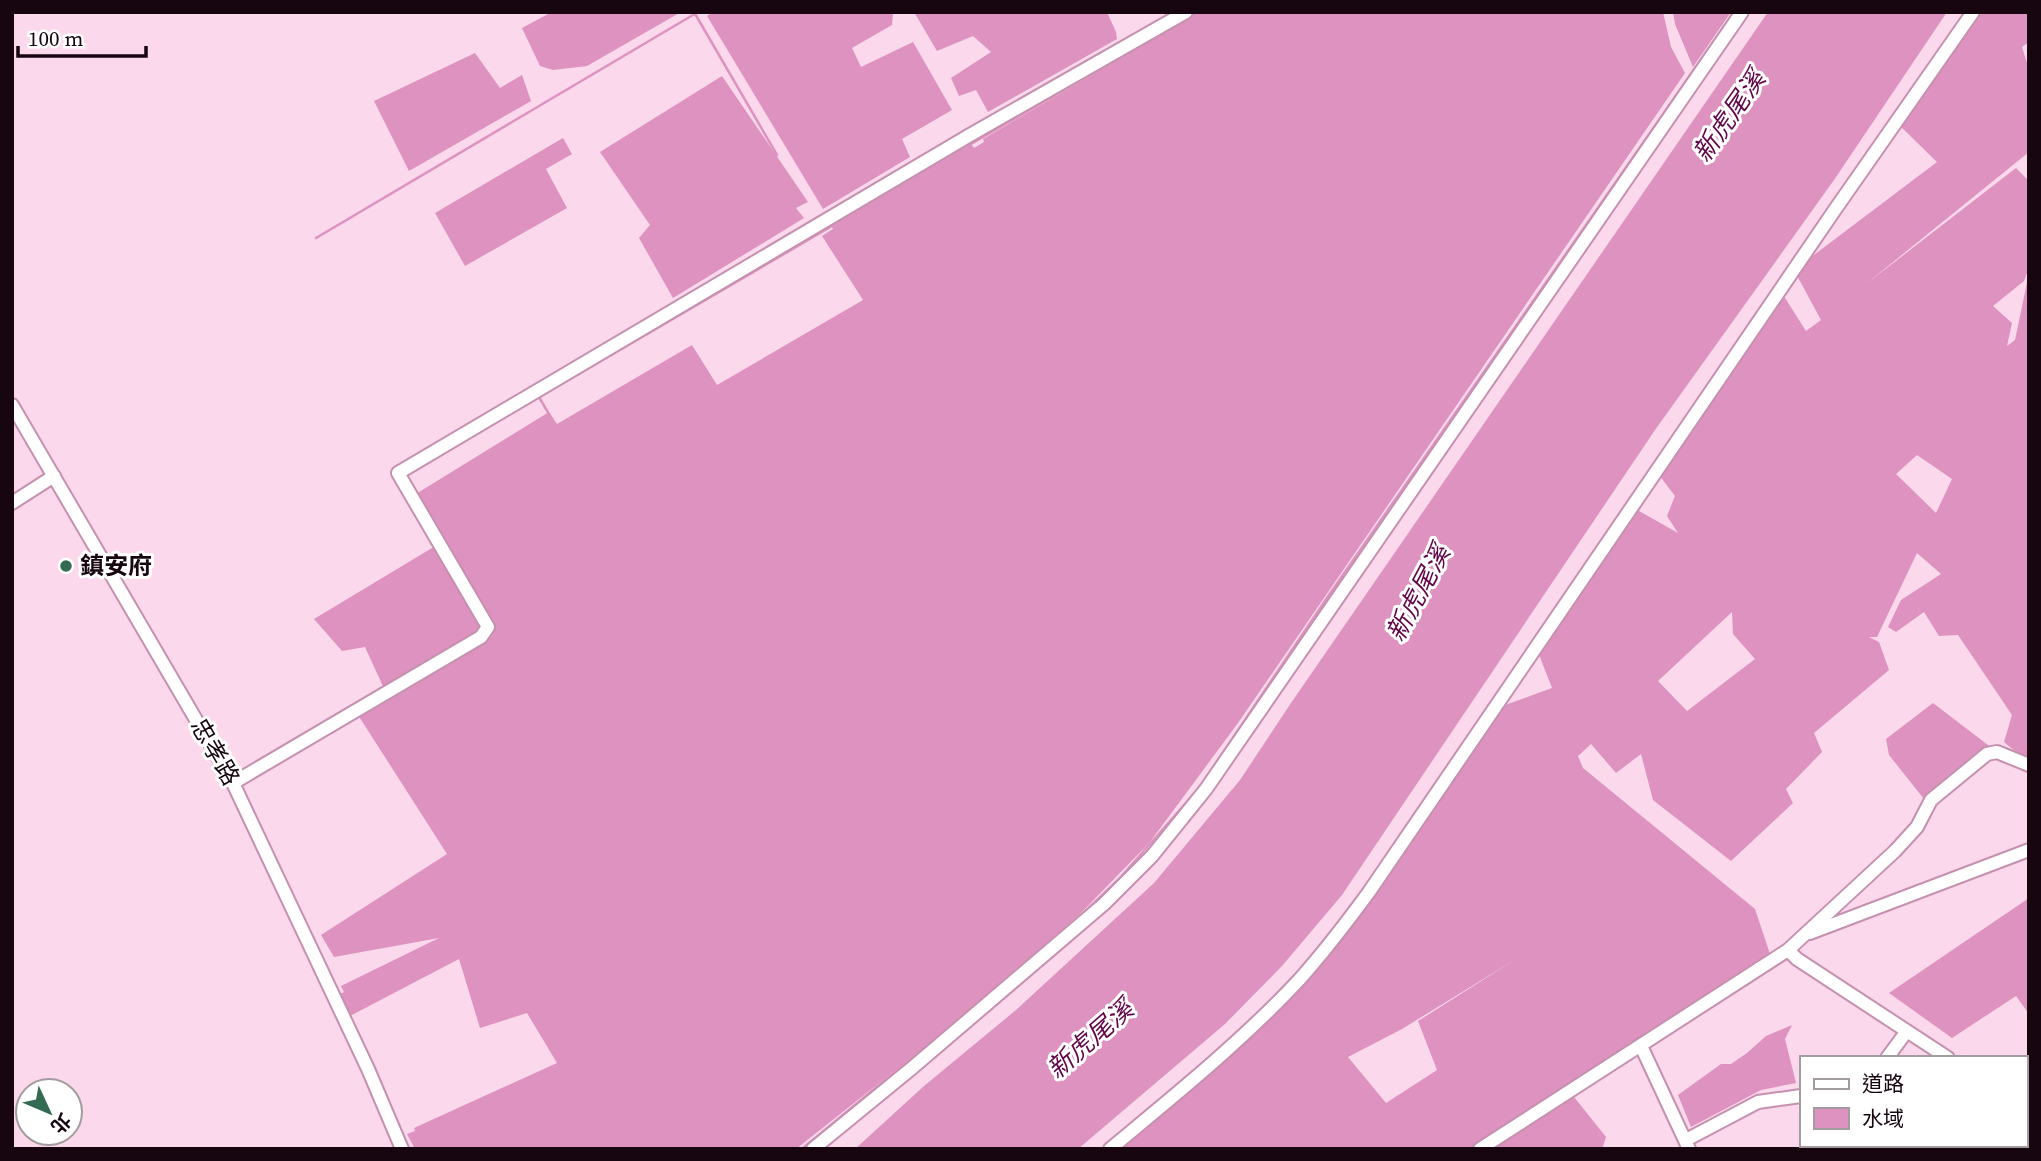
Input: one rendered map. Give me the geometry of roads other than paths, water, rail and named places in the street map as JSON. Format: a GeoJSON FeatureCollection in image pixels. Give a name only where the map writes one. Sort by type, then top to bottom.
{"type":"FeatureCollection","features":[{"type":"Feature","properties":{"kind":"street"},"geometry":{"type":"LineString","coordinates":[[233,783],[481,637],[488,627],[398,473],[970,135],[1186,12]]}},
{"type":"Feature","properties":{"kind":"street"},"geometry":{"type":"LineString","coordinates":[[813,1149],[1062,942],[1104,904],[1160,846],[1206,789],[1742,12]]}},
{"type":"Feature","properties":{"kind":"street"},"geometry":{"type":"LineString","coordinates":[[1110,1149],[1202,1073],[1251,1028],[1335,938],[1377,881],[1973,12]]}},
{"type":"Feature","properties":{"kind":"street","name":"忠孝路"},"geometry":{"type":"LineString","coordinates":[[12,405],[233,783],[368,1069],[402,1149]]}},
{"type":"Feature","properties":{"kind":"street"},"geometry":{"type":"LineString","coordinates":[[12,503],[54,476]]}},
{"type":"Feature","properties":{"kind":"street"},"geometry":{"type":"LineString","coordinates":[[1480,1149],[1788,950],[1895,851],[1917,827],[1931,800],[1987,754],[1997,752],[2029,765]]}},
{"type":"Feature","properties":{"kind":"street"},"geometry":{"type":"LineString","coordinates":[[1805,935],[2029,850]]}},
{"type":"Feature","properties":{"kind":"street"},"geometry":{"type":"LineString","coordinates":[[1788,950],[1797,959],[1945,1056]]}},
{"type":"Feature","properties":{"kind":"street"},"geometry":{"type":"LineString","coordinates":[[1888,1056],[1907,1031]]}},
{"type":"Feature","properties":{"kind":"street"},"geometry":{"type":"LineString","coordinates":[[1641,1046],[1688,1145],[1758,1102],[1800,1096]]}},
{"type":"Feature","properties":{"kind":"water"},"geometry":{"type":"Polygon","coordinates":[[[552,12],[681,12],[587,66],[553,70],[540,66],[522,28],[552,12]]]}},
{"type":"Feature","properties":{"kind":"water"},"geometry":{"type":"Polygon","coordinates":[[[713,12],[893,12],[892,25],[852,48],[861,67],[913,42],[952,110],[902,139],[910,157],[823,209],[707,16],[713,12]]]}},
{"type":"Feature","properties":{"kind":"water"},"geometry":{"type":"Polygon","coordinates":[[[914,12],[1107,12],[1117,39],[988,112],[976,90],[959,96],[951,78],[991,52],[973,36],[937,51],[914,12]]]}},
{"type":"Feature","properties":{"kind":"water"},"geometry":{"type":"Polygon","coordinates":[[[1198,12],[1663,12],[1671,47],[1685,73],[1238,723],[1150,842],[1080,914],[969,1012],[796,1149],[415,1149],[407,1134],[415,1131],[414,1128],[557,1063],[527,1013],[480,1028],[459,959],[350,1016],[333,998],[344,992],[341,986],[439,938],[334,957],[321,935],[447,854],[358,715],[386,693],[365,647],[342,651],[314,619],[437,545],[411,497],[549,412],[557,424],[692,345],[717,385],[863,300],[822,236],[833,229],[830,224],[969,141],[974,148],[984,142],[983,139],[1198,12]]]}},
{"type":"Feature","properties":{"kind":"water"},"geometry":{"type":"Polygon","coordinates":[[[1673,12],[1731,12],[1693,67],[1675,24],[1673,12]]]}},
{"type":"Feature","properties":{"kind":"water","name":"新虎尾溪"},"geometry":{"type":"Polygon","coordinates":[[[1768,12],[1947,12],[1834,180],[1655,430],[1342,895],[1282,966],[1225,1024],[1078,1149],[855,1149],[924,1086],[1016,1010],[1154,883],[1240,780],[1768,12]]]}},
{"type":"Feature","properties":{"kind":"water"},"geometry":{"type":"Polygon","coordinates":[[[1971,12],[2029,12],[2029,42],[2022,47],[2029,69],[2029,152],[1866,284],[2016,168],[2029,181],[2029,267],[2024,281],[1993,306],[2012,323],[2007,346],[2015,340],[2029,273],[2029,763],[2004,742],[2012,715],[1958,635],[1939,636],[1924,612],[1896,632],[1888,627],[1901,600],[1941,574],[1917,553],[1877,637],[1869,637],[1879,642],[1889,670],[1814,733],[1822,752],[1786,789],[1793,803],[1731,861],[1653,800],[1641,754],[1616,773],[1591,744],[1578,756],[1583,768],[1755,909],[1773,963],[1570,1092],[1606,1137],[1602,1149],[1110,1149],[1289,990],[1366,896],[1494,709],[1552,688],[1536,647],[1632,507],[1678,533],[1667,516],[1675,496],[1656,471],[1780,290],[1806,331],[1821,320],[1794,270],[1937,162],[1896,122],[1971,12]],[[1917,455],[1896,474],[1936,513],[1952,479],[1917,455]],[[1732,612],[1658,681],[1687,711],[1755,659],[1733,634],[1732,612]],[[1516,959],[1402,1029],[1348,1057],[1386,1103],[1437,1070],[1418,1021],[1516,959]]]}},
{"type":"Feature","properties":{"kind":"water"},"geometry":{"type":"Polygon","coordinates":[[[475,53],[500,88],[522,75],[531,101],[409,171],[374,101],[475,53]]]}},
{"type":"Feature","properties":{"kind":"water"},"geometry":{"type":"Polygon","coordinates":[[[722,76],[808,202],[796,208],[804,218],[673,298],[639,238],[650,225],[600,152],[722,76]]]}},
{"type":"Feature","properties":{"kind":"water"},"geometry":{"type":"Polygon","coordinates":[[[563,138],[572,154],[546,169],[567,208],[465,266],[435,213],[563,138]]]}},
{"type":"Feature","properties":{"kind":"water"},"geometry":{"type":"Polygon","coordinates":[[[1933,703],[1997,752],[1928,804],[1889,755],[1886,739],[1933,703]]]}},
{"type":"Feature","properties":{"kind":"water"},"geometry":{"type":"Polygon","coordinates":[[[2029,898],[2029,1014],[2016,996],[1952,1038],[1889,993],[2029,898]]]}},
{"type":"Feature","properties":{"kind":"water"},"geometry":{"type":"Polygon","coordinates":[[[1792,1025],[1785,1039],[1796,1083],[1761,1090],[1691,1127],[1678,1095],[1721,1064],[1731,1064],[1766,1036],[1792,1025]]]}},
{"type":"Feature","properties":{"kind":"waterway"},"geometry":{"type":"LineString","coordinates":[[694,12],[777,155]]}},
{"type":"Feature","properties":{"kind":"waterway"},"geometry":{"type":"LineString","coordinates":[[316,238],[698,12]]}},
{"type":"Feature","properties":{"kind":"waterway"},"geometry":{"type":"LineString","coordinates":[[1188,17],[1196,12]]}},
{"type":"Feature","properties":{"kind":"waterway"},"geometry":{"type":"LineString","coordinates":[[1200,787],[1329,595],[1734,12]]}},
{"type":"Feature","properties":{"kind":"waterway"},"geometry":{"type":"LineString","coordinates":[[971,144],[1137,47]]}},
{"type":"Feature","properties":{"kind":"waterway"},"geometry":{"type":"LineString","coordinates":[[550,416],[539,397],[832,226]]}},
{"type":"Feature","properties":{"kind":"waterway"},"geometry":{"type":"LineString","coordinates":[[1073,923],[1119,879],[1193,795]]}},
{"type":"Feature","properties":{"kind":"waterway"},"geometry":{"type":"LineString","coordinates":[[802,1149],[926,1046]]}},
{"type":"Feature","properties":{"kind":"place","name":"鎮安府"},"geometry":{"type":"Point","coordinates":[66,566]}}]}
